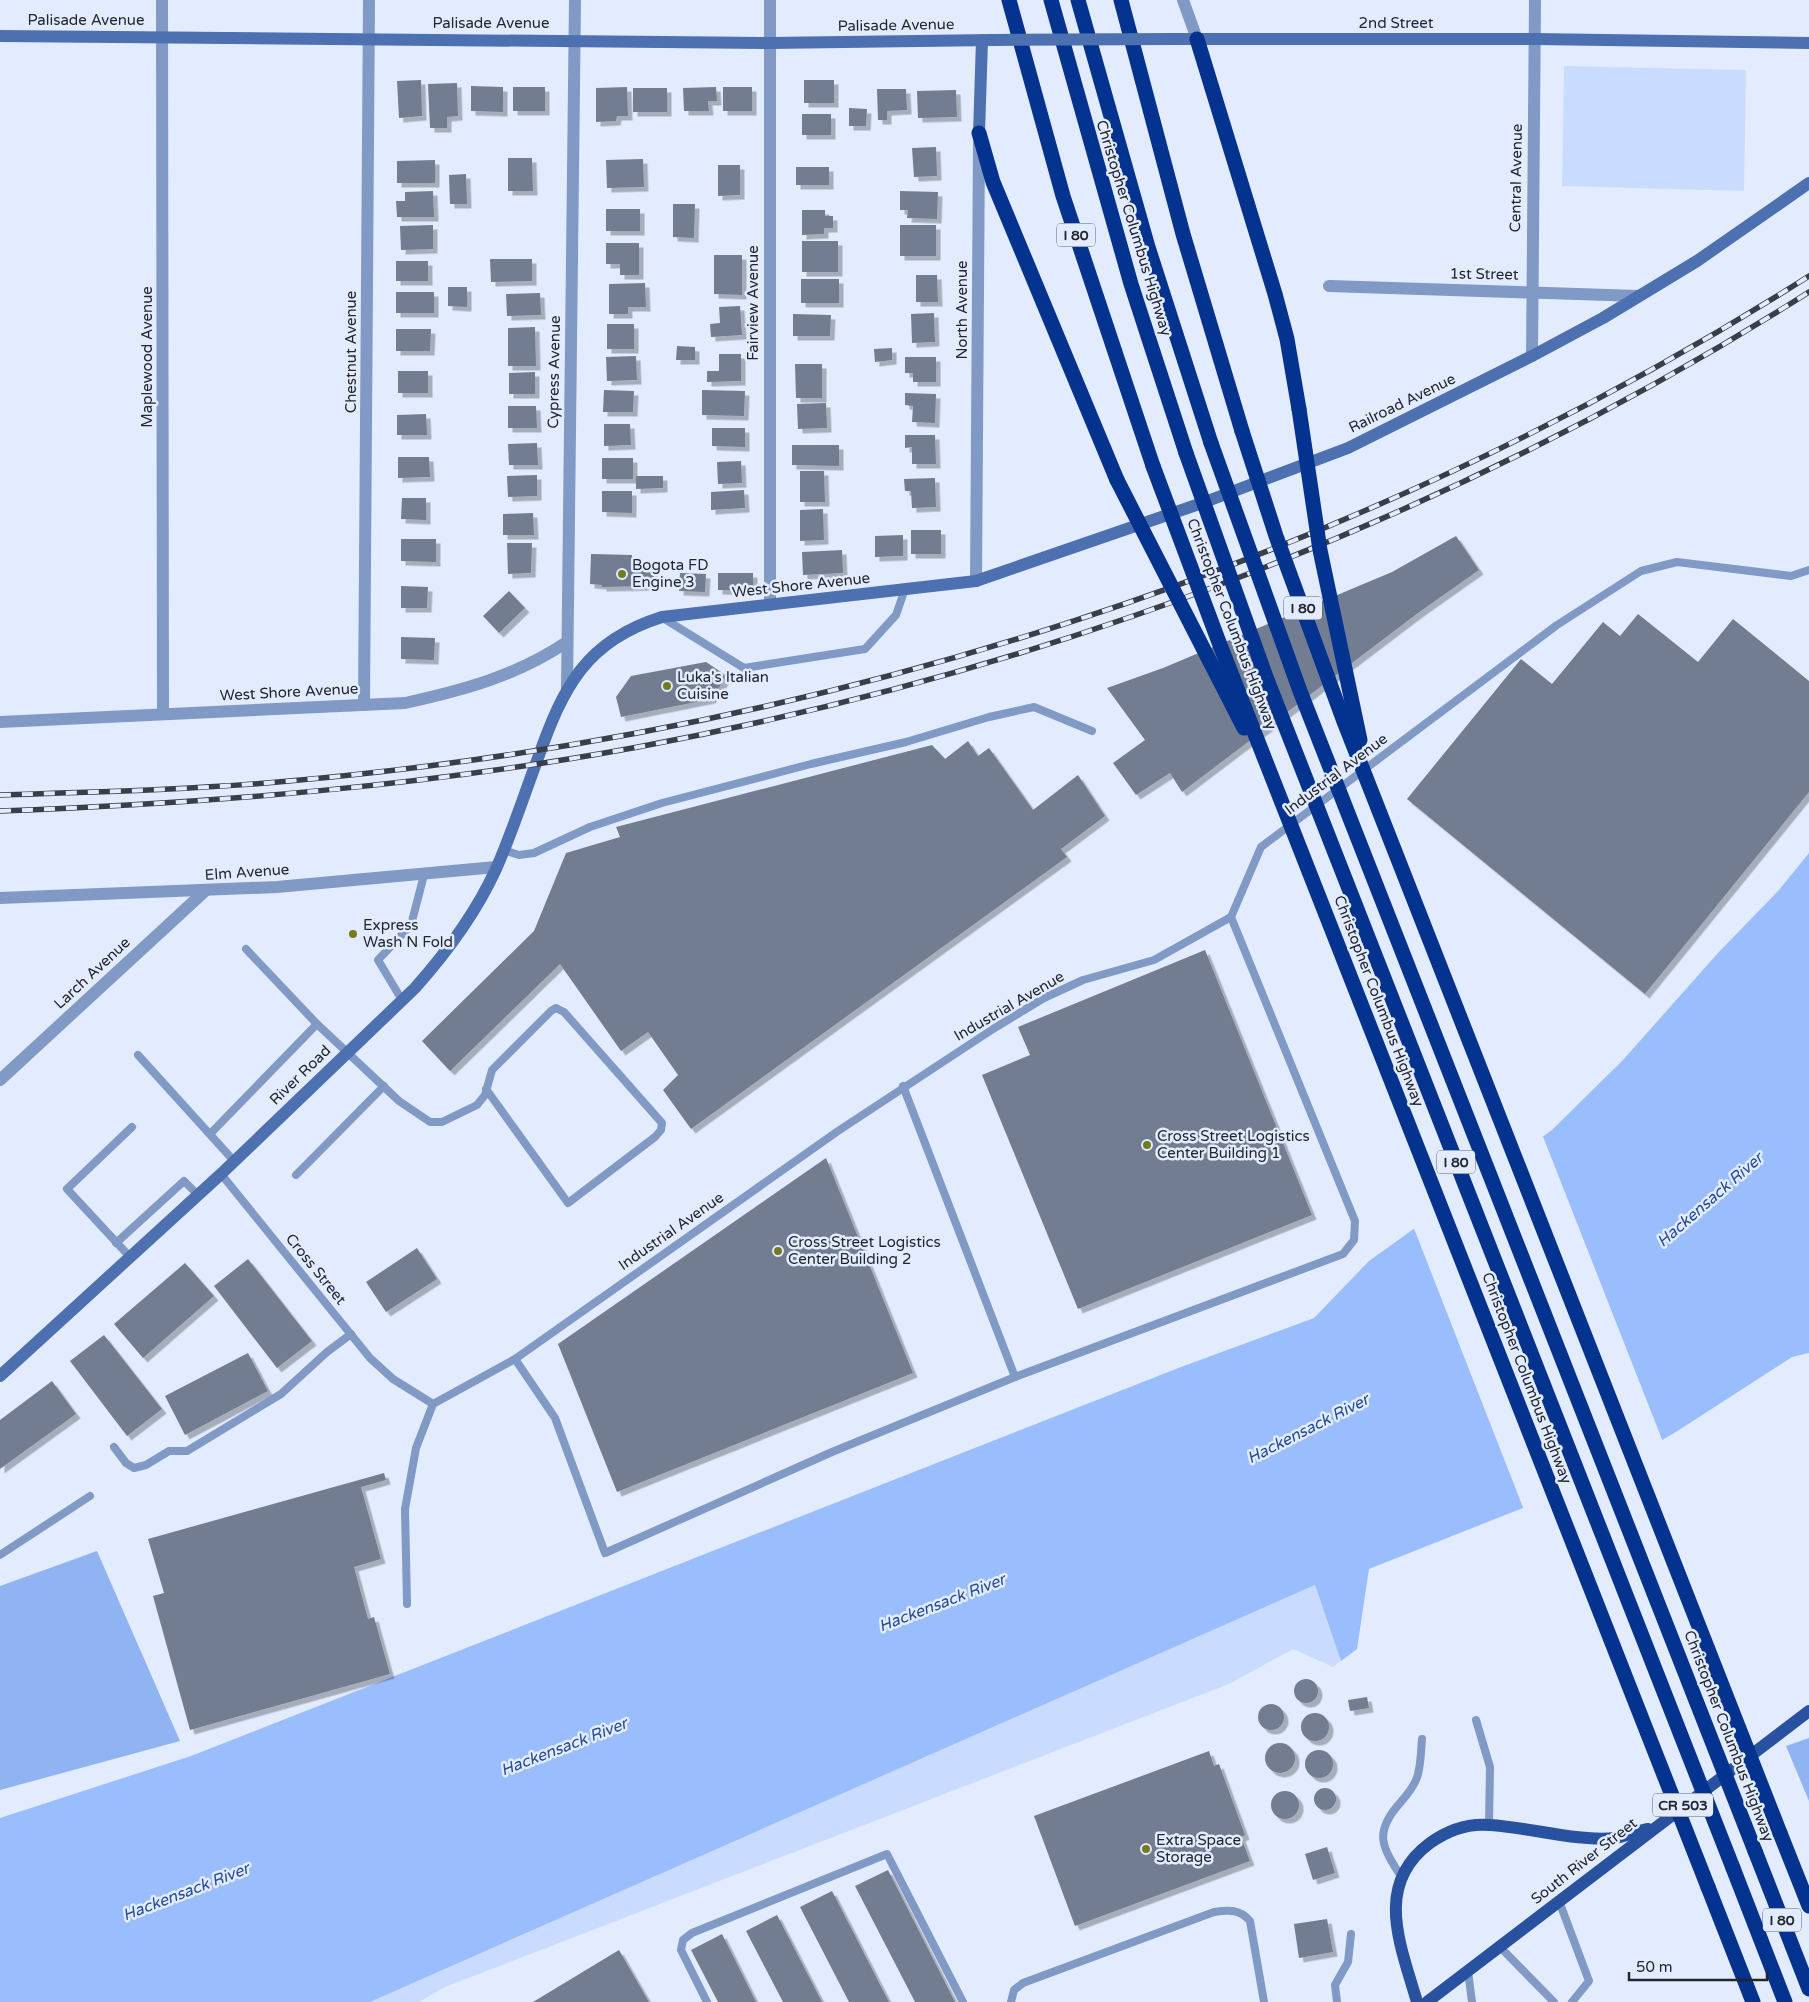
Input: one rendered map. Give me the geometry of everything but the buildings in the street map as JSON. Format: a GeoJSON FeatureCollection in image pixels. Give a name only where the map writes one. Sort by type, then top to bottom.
{"type":"FeatureCollection","features":[{"type":"Feature","properties":{"kind":"highway","name":"Christopher Columbus Highway"},"geometry":{"type":"LineString","coordinates":[[1009,0],[1063,196],[1153,466],[1284,808],[1753,2002]]}},
{"type":"Feature","properties":{"kind":"highway","name":"Christopher Columbus Highway"},"geometry":{"type":"LineString","coordinates":[[1051,0],[1128,275],[1186,453],[1266,677],[1785,2002]]}},
{"type":"Feature","properties":{"kind":"highway","name":"Christopher Columbus Highway"},"geometry":{"type":"LineString","coordinates":[[1078,0],[1154,265],[1211,444],[1302,698],[1809,1989]]}},
{"type":"Feature","properties":{"kind":"highway","name":"Christopher Columbus Highway"},"geometry":{"type":"LineString","coordinates":[[1121,0],[1183,234],[1242,431],[1276,536],[1369,784],[1809,1906]]}},
{"type":"Feature","properties":{"kind":"highway"},"geometry":{"type":"LineString","coordinates":[[1197,39],[1275,294],[1288,346],[1320,550],[1369,784]]}},
{"type":"Feature","properties":{"kind":"highway"},"geometry":{"type":"LineString","coordinates":[[979,133],[993,182],[1117,480],[1284,808]]}},
{"type":"Feature","properties":{"kind":"main road","name":"Palisade Avenue"},"geometry":{"type":"LineString","coordinates":[[0,36],[575,39],[769,43],[988,40]]}},
{"type":"Feature","properties":{"kind":"main road","name":"2nd Street"},"geometry":{"type":"LineString","coordinates":[[988,40],[1534,39],[1809,43]]}},
{"type":"Feature","properties":{"kind":"main road","name":"North Avenue"},"geometry":{"type":"LineString","coordinates":[[979,133],[988,40]]}},
{"type":"Feature","properties":{"kind":"main road","name":"Railroad Avenue"},"geometry":{"type":"LineString","coordinates":[[976,581],[1205,502],[1348,448],[1532,356],[1638,296],[1696,261],[1809,183]]}},
{"type":"Feature","properties":{"kind":"main road","name":"West Shore Avenue"},"geometry":{"type":"LineString","coordinates":[[567,689],[589,660],[610,641],[635,626],[662,617],[976,581]]}},
{"type":"Feature","properties":{"kind":"main road","name":"Cypress Avenue"},"geometry":{"type":"LineString","coordinates":[[544,740],[567,689]]}},
{"type":"Feature","properties":{"kind":"main road","name":"River Road"},"geometry":{"type":"LineString","coordinates":[[0,1376],[221,1174],[402,1000],[440,960],[466,923],[496,867],[544,740]]}},
{"type":"Feature","properties":{"kind":"main road","name":"South River Street"},"geometry":{"type":"LineString","coordinates":[[1427,2002],[1655,1826],[1809,1711]]}},
{"type":"Feature","properties":{"kind":"main road"},"geometry":{"type":"LineString","coordinates":[[1417,2002],[1400,1946],[1394,1912],[1407,1864],[1439,1836],[1464,1826],[1489,1825],[1575,1836],[1614,1838],[1655,1826]]}},
{"type":"Feature","properties":{"kind":"street","name":"Maplewood Avenue"},"geometry":{"type":"LineString","coordinates":[[162,0],[163,714]]}},
{"type":"Feature","properties":{"kind":"street","name":"Chestnut Avenue"},"geometry":{"type":"LineString","coordinates":[[364,704],[370,0]]}},
{"type":"Feature","properties":{"kind":"street","name":"Cypress Avenue"},"geometry":{"type":"LineString","coordinates":[[567,689],[575,0]]}},
{"type":"Feature","properties":{"kind":"street","name":"Fairview Avenue"},"geometry":{"type":"LineString","coordinates":[[770,0],[770,605]]}},
{"type":"Feature","properties":{"kind":"street"},"geometry":{"type":"LineString","coordinates":[[1183,0],[1197,39]]}},
{"type":"Feature","properties":{"kind":"street","name":"Central Avenue"},"geometry":{"type":"LineString","coordinates":[[1532,356],[1531,291],[1535,0]]}},
{"type":"Feature","properties":{"kind":"street","name":"North Avenue"},"geometry":{"type":"LineString","coordinates":[[976,581],[979,133]]}},
{"type":"Feature","properties":{"kind":"street","name":"1st Street"},"geometry":{"type":"LineString","coordinates":[[1329,286],[1531,291],[1638,296]]}},
{"type":"Feature","properties":{"kind":"street","name":"West Shore Avenue"},"geometry":{"type":"LineString","coordinates":[[0,722],[405,703],[459,692],[496,679],[533,662],[567,642]]}},
{"type":"Feature","properties":{"kind":"street","name":"Elm Avenue"},"geometry":{"type":"LineString","coordinates":[[0,898],[205,891],[496,867]]}},
{"type":"Feature","properties":{"kind":"street","name":"Larch Avenue"},"geometry":{"type":"LineString","coordinates":[[0,1080],[205,891]]}},
{"type":"Feature","properties":{"kind":"lane","name":"Industrial Avenue"},"geometry":{"type":"LineString","coordinates":[[433,1404],[515,1359],[903,1086],[1044,998],[1083,980],[1154,960],[1231,917],[1261,847],[1557,625],[1641,571],[1677,562],[1791,576],[1809,570]]}},
{"type":"Feature","properties":{"kind":"lane"},"geometry":{"type":"LineString","coordinates":[[662,617],[744,668],[865,649],[896,615],[905,589]]}},
{"type":"Feature","properties":{"kind":"lane"},"geometry":{"type":"LineString","coordinates":[[503,850],[519,855],[534,853],[590,827],[662,803],[811,764],[906,742],[990,717],[1034,707],[1092,731]]}},
{"type":"Feature","properties":{"kind":"lane"},"geometry":{"type":"LineString","coordinates":[[402,1000],[378,960],[411,925],[424,874]]}},
{"type":"Feature","properties":{"kind":"lane"},"geometry":{"type":"LineString","coordinates":[[515,1359],[555,1418],[605,1553],[832,1452],[1015,1376],[1343,1254],[1354,1240],[1355,1221],[1231,917]]}},
{"type":"Feature","properties":{"kind":"lane"},"geometry":{"type":"LineString","coordinates":[[246,950],[317,1024],[399,1101],[430,1122],[442,1122],[465,1113],[477,1105],[486,1089],[492,1070],[556,1008],[564,1012],[662,1123],[655,1137],[568,1203],[486,1089]]}},
{"type":"Feature","properties":{"kind":"lane"},"geometry":{"type":"LineString","coordinates":[[210,1134],[317,1024]]}},
{"type":"Feature","properties":{"kind":"lane"},"geometry":{"type":"LineString","coordinates":[[138,1056],[234,1161]]}},
{"type":"Feature","properties":{"kind":"lane"},"geometry":{"type":"LineString","coordinates":[[296,1175],[384,1086]]}},
{"type":"Feature","properties":{"kind":"lane"},"geometry":{"type":"LineString","coordinates":[[903,1086],[1015,1376]]}},
{"type":"Feature","properties":{"kind":"lane"},"geometry":{"type":"LineString","coordinates":[[130,1257],[67,1189],[132,1127]]}},
{"type":"Feature","properties":{"kind":"lane","name":"Cross Street"},"geometry":{"type":"LineString","coordinates":[[221,1174],[370,1358],[393,1379],[433,1404]]}},
{"type":"Feature","properties":{"kind":"lane"},"geometry":{"type":"LineString","coordinates":[[116,1242],[184,1181],[198,1195]]}},
{"type":"Feature","properties":{"kind":"lane"},"geometry":{"type":"LineString","coordinates":[[114,1447],[126,1462],[134,1468],[140,1468],[169,1451],[187,1451],[281,1394],[327,1352],[351,1334]]}},
{"type":"Feature","properties":{"kind":"lane"},"geometry":{"type":"LineString","coordinates":[[407,1604],[405,1509],[416,1448],[433,1404]]}},
{"type":"Feature","properties":{"kind":"lane"},"geometry":{"type":"LineString","coordinates":[[0,1554],[90,1496]]}},
{"type":"Feature","properties":{"kind":"lane"},"geometry":{"type":"LineString","coordinates":[[1476,1720],[1490,1767],[1489,1825]]}},
{"type":"Feature","properties":{"kind":"lane"},"geometry":{"type":"LineString","coordinates":[[1402,1878],[1387,1856],[1382,1842],[1387,1817],[1407,1794],[1418,1774],[1422,1739]]}},
{"type":"Feature","properties":{"kind":"lane"},"geometry":{"type":"LineString","coordinates":[[706,2002],[680,1950],[683,1940],[692,1933],[887,1854],[963,2002]]}},
{"type":"Feature","properties":{"kind":"lane"},"geometry":{"type":"LineString","coordinates":[[1559,1900],[1589,1981],[1572,2002]]}},
{"type":"Feature","properties":{"kind":"lane"},"geometry":{"type":"LineString","coordinates":[[1011,2002],[1014,1990],[1023,1983],[1214,1912],[1232,1910],[1245,1915],[1250,1921],[1264,2002]]}},
{"type":"Feature","properties":{"kind":"lane"},"geometry":{"type":"LineString","coordinates":[[1336,2002],[1335,1985],[1348,1962],[1351,1934]]}},
{"type":"Feature","properties":{"kind":"lane"},"geometry":{"type":"LineString","coordinates":[[1499,1946],[1554,2002]]}},
{"type":"Feature","properties":{"kind":"lane"},"geometry":{"type":"LineString","coordinates":[[1468,1971],[1472,2002]]}},
{"type":"Feature","properties":{"kind":"shaded area"},"geometry":{"type":"Polygon","coordinates":[[[1564,66],[1746,70],[1744,191],[1562,186],[1564,66]]]}},
{"type":"Feature","properties":{"kind":"shaded area"},"geometry":{"type":"Polygon","coordinates":[[[97,1551],[180,1741],[0,1790],[0,1586],[97,1551]]]}},
{"type":"Feature","properties":{"kind":"shaded area"},"geometry":{"type":"Polygon","coordinates":[[[1315,1585],[1341,1661],[1333,1667],[1293,1649],[1229,1684],[445,1987],[419,2002],[370,2002],[1315,1585]]]}},
{"type":"Feature","properties":{"kind":"shaded area"},"geometry":{"type":"Polygon","coordinates":[[[1809,1738],[1809,1801],[1786,1746],[1809,1738]]]}},
{"type":"Feature","properties":{"kind":"water","name":"Hackensack River"},"geometry":{"type":"Polygon","coordinates":[[[1809,853],[1809,1353],[1792,1357],[1679,1430],[1601,1477],[1369,1569],[1357,1649],[1341,1661],[1315,1585],[370,2002],[0,2002],[0,1818],[191,1756],[1181,1367],[1314,1318],[1369,1261],[1552,1130],[1623,1060],[1718,953],[1779,890],[1809,853]]]}},
{"type":"Feature","properties":{"kind":"pier"},"geometry":{"type":"Polygon","coordinates":[[[1542,1134],[1663,1442],[1602,1479],[1524,1510],[1413,1226],[1542,1134]]]}},
{"type":"Feature","properties":{"kind":"railway"},"geometry":{"type":"LineString","coordinates":[[0,795],[243,785],[480,759],[680,724],[879,678],[1074,621],[1265,552],[1452,471],[1634,379],[1809,276]]}},
{"type":"Feature","properties":{"kind":"railway"},"geometry":{"type":"LineString","coordinates":[[0,811],[80,808],[320,791],[559,761],[638,747],[792,715],[945,675],[1096,629],[1245,575],[1391,515],[1534,447],[1674,373],[1809,292]]}},
{"type":"Feature","properties":{"kind":"place","name":"Bogota FD Engine 3"},"geometry":{"type":"Point","coordinates":[622,574]}},
{"type":"Feature","properties":{"kind":"place","name":"Luka's Italian Cuisine"},"geometry":{"type":"Point","coordinates":[667,686]}},
{"type":"Feature","properties":{"kind":"place","name":"Express Wash N Fold"},"geometry":{"type":"Point","coordinates":[353,934]}},
{"type":"Feature","properties":{"kind":"place","name":"Cross Street Logistics Center Building 1"},"geometry":{"type":"Point","coordinates":[1147,1145]}},
{"type":"Feature","properties":{"kind":"place","name":"Cross Street Logistics Center Building 2"},"geometry":{"type":"Point","coordinates":[778,1251]}},
{"type":"Feature","properties":{"kind":"place","name":"Extra Space Storage"},"geometry":{"type":"Point","coordinates":[1146,1849]}}]}
